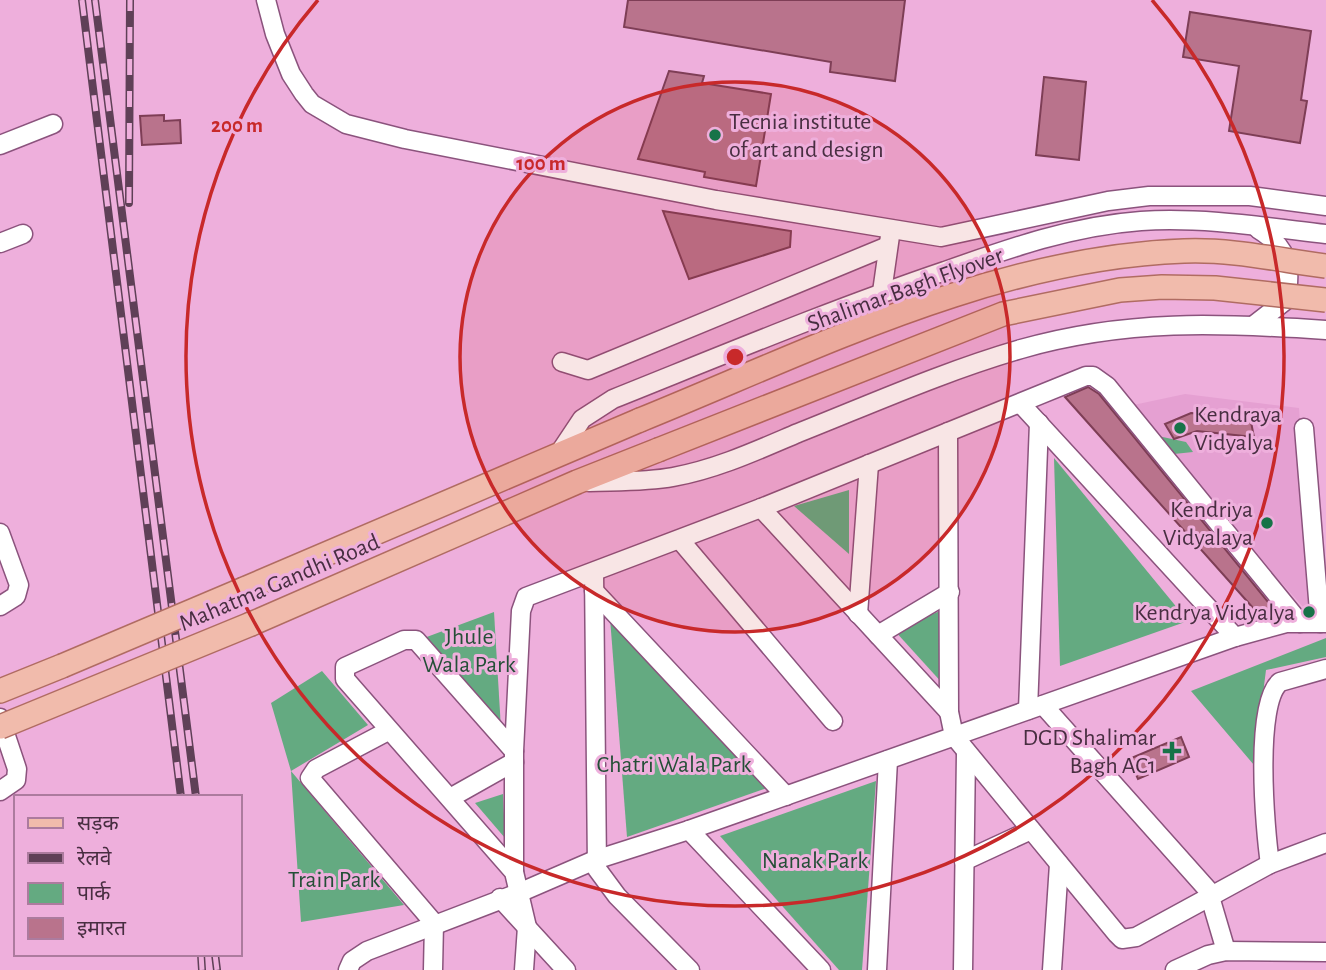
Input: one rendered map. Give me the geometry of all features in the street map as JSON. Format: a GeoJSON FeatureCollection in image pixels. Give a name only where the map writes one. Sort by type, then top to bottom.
{"type":"FeatureCollection","features":[{"type":"Feature","properties":{"kind":"main road","name":"Shalimar Bagh Flyover"},"geometry":{"type":"LineString","coordinates":[[560,452],[922,307],[984,284],[1029,273],[1091,260],[1185,251],[1223,252],[1326,267]]}},
{"type":"Feature","properties":{"kind":"main road"},"geometry":{"type":"LineString","coordinates":[[577,482],[1003,314],[1120,290],[1162,287],[1215,288],[1326,300]]}},
{"type":"Feature","properties":{"kind":"main road","name":"Mahatma Gandhi Road"},"geometry":{"type":"LineString","coordinates":[[0,691],[560,452]]}},
{"type":"Feature","properties":{"kind":"main road","name":"Mahatma Gandhi Road"},"geometry":{"type":"LineString","coordinates":[[0,727],[577,482]]}},
{"type":"Feature","properties":{"kind":"street"},"geometry":{"type":"LineString","coordinates":[[266,0],[275,34],[291,74],[312,104],[346,124],[405,139],[703,197],[890,237],[952,236],[1108,201],[1170,196],[1268,197],[1326,206]]}},
{"type":"Feature","properties":{"kind":"street"},"geometry":{"type":"LineString","coordinates":[[0,145],[53,124]]}},
{"type":"Feature","properties":{"kind":"street"},"geometry":{"type":"LineString","coordinates":[[1167,220],[1170,196]]}},
{"type":"Feature","properties":{"kind":"street"},"geometry":{"type":"LineString","coordinates":[[560,452],[582,419],[613,398],[882,292],[1068,230],[1167,220],[1252,225],[1326,234]]}},
{"type":"Feature","properties":{"kind":"street"},"geometry":{"type":"LineString","coordinates":[[1252,225],[1274,239],[1285,253],[1290,269],[1285,301],[1254,325]]}},
{"type":"Feature","properties":{"kind":"street"},"geometry":{"type":"LineString","coordinates":[[0,243],[23,234]]}},
{"type":"Feature","properties":{"kind":"street"},"geometry":{"type":"LineString","coordinates":[[882,292],[890,237]]}},
{"type":"Feature","properties":{"kind":"street"},"geometry":{"type":"LineString","coordinates":[[562,362],[588,370],[890,237]]}},
{"type":"Feature","properties":{"kind":"street"},"geometry":{"type":"LineString","coordinates":[[577,482],[655,480],[715,466],[899,393],[1021,349],[1054,342],[1143,326],[1219,323],[1326,330]]}},
{"type":"Feature","properties":{"kind":"street"},"geometry":{"type":"LineString","coordinates":[[524,970],[527,928],[521,892],[514,872],[514,757],[522,603],[534,593],[680,540],[1086,376],[1100,379],[1300,623]]}},
{"type":"Feature","properties":{"kind":"street"},"geometry":{"type":"LineString","coordinates":[[1021,404],[1235,637]]}},
{"type":"Feature","properties":{"kind":"street"},"geometry":{"type":"LineString","coordinates":[[1039,423],[1035,707],[1203,884],[1211,898],[1226,951]]}},
{"type":"Feature","properties":{"kind":"street"},"geometry":{"type":"LineString","coordinates":[[348,970],[357,956],[434,923],[521,892],[594,860],[689,830],[1235,637],[1286,623],[1323,623],[1304,428]]}},
{"type":"Feature","properties":{"kind":"street"},"geometry":{"type":"LineString","coordinates":[[948,432],[949,712],[954,736],[1122,939],[1136,937],[1270,864],[1326,843]]}},
{"type":"Feature","properties":{"kind":"street"},"geometry":{"type":"LineString","coordinates":[[858,614],[869,464]]}},
{"type":"Feature","properties":{"kind":"street"},"geometry":{"type":"LineString","coordinates":[[761,508],[949,712]]}},
{"type":"Feature","properties":{"kind":"street"},"geometry":{"type":"LineString","coordinates":[[0,533],[19,585],[16,596],[0,606]]}},
{"type":"Feature","properties":{"kind":"street"},"geometry":{"type":"LineString","coordinates":[[680,540],[833,721]]}},
{"type":"Feature","properties":{"kind":"street"},"geometry":{"type":"LineString","coordinates":[[594,572],[594,860],[597,869],[617,896],[690,970]]}},
{"type":"Feature","properties":{"kind":"street"},"geometry":{"type":"LineString","coordinates":[[594,592],[786,796]]}},
{"type":"Feature","properties":{"kind":"street"},"geometry":{"type":"LineString","coordinates":[[878,635],[950,592]]}},
{"type":"Feature","properties":{"kind":"street"},"geometry":{"type":"LineString","coordinates":[[514,757],[416,640],[411,639],[349,664],[343,673],[388,732],[450,797],[514,872]]}},
{"type":"Feature","properties":{"kind":"street"},"geometry":{"type":"LineString","coordinates":[[1270,864],[1263,805],[1268,700],[1280,682],[1326,669]]}},
{"type":"Feature","properties":{"kind":"street"},"geometry":{"type":"LineString","coordinates":[[0,718],[18,769],[16,780],[0,791]]}},
{"type":"Feature","properties":{"kind":"street"},"geometry":{"type":"LineString","coordinates":[[388,732],[316,769],[310,778],[434,923],[433,970]]}},
{"type":"Feature","properties":{"kind":"street"},"geometry":{"type":"LineString","coordinates":[[963,970],[966,753]]}},
{"type":"Feature","properties":{"kind":"street"},"geometry":{"type":"LineString","coordinates":[[450,797],[514,757]]}},
{"type":"Feature","properties":{"kind":"street"},"geometry":{"type":"LineString","coordinates":[[877,970],[888,760]]}},
{"type":"Feature","properties":{"kind":"street"},"geometry":{"type":"LineString","coordinates":[[689,830],[821,970]]}},
{"type":"Feature","properties":{"kind":"street"},"geometry":{"type":"LineString","coordinates":[[964,861],[1031,830]]}},
{"type":"Feature","properties":{"kind":"street"},"geometry":{"type":"LineString","coordinates":[[1052,970],[1059,864]]}},
{"type":"Feature","properties":{"kind":"street"},"geometry":{"type":"LineString","coordinates":[[500,898],[566,970]]}},
{"type":"Feature","properties":{"kind":"street"},"geometry":{"type":"LineString","coordinates":[[1175,970],[1208,955],[1226,951],[1247,961],[1326,952]]}},
{"type":"Feature","properties":{"kind":"shaded area","name":"Kendriya Vidyalaya"},"geometry":{"type":"Polygon","coordinates":[[[1185,394],[1299,408],[1312,617],[1124,407],[1185,394]]]}},
{"type":"Feature","properties":{"kind":"green space"},"geometry":{"type":"Polygon","coordinates":[[[1158,436],[1186,442],[1193,452],[1174,454],[1158,436]]]}},
{"type":"Feature","properties":{"kind":"green space"},"geometry":{"type":"Polygon","coordinates":[[[1054,458],[1188,621],[1060,666],[1054,458]]]}},
{"type":"Feature","properties":{"kind":"green space"},"geometry":{"type":"Polygon","coordinates":[[[849,490],[849,554],[794,506],[849,490]]]}},
{"type":"Feature","properties":{"kind":"green space"},"geometry":{"type":"Polygon","coordinates":[[[940,611],[944,685],[894,630],[940,611]]]}},
{"type":"Feature","properties":{"kind":"green space","name":"Jhule Wala Park"},"geometry":{"type":"Polygon","coordinates":[[[494,612],[501,729],[424,638],[494,612]]]}},
{"type":"Feature","properties":{"kind":"green space","name":"Chatri Wala Park"},"geometry":{"type":"Polygon","coordinates":[[[610,618],[767,788],[627,837],[610,618]]]}},
{"type":"Feature","properties":{"kind":"green space"},"geometry":{"type":"Polygon","coordinates":[[[1326,638],[1326,657],[1266,670],[1254,765],[1191,691],[1326,638]]]}},
{"type":"Feature","properties":{"kind":"green space"},"geometry":{"type":"Polygon","coordinates":[[[322,671],[368,725],[291,771],[271,703],[322,671]]]}},
{"type":"Feature","properties":{"kind":"green space","name":"Train Park"},"geometry":{"type":"Polygon","coordinates":[[[291,771],[404,905],[301,922],[291,771]]]}},
{"type":"Feature","properties":{"kind":"green space","name":"Nanak Park"},"geometry":{"type":"Polygon","coordinates":[[[876,781],[862,970],[839,970],[720,836],[876,781]]]}},
{"type":"Feature","properties":{"kind":"green space"},"geometry":{"type":"Polygon","coordinates":[[[503,794],[505,838],[475,803],[503,794]]]}},
{"type":"Feature","properties":{"kind":"building"},"geometry":{"type":"Polygon","coordinates":[[[628,0],[905,0],[895,81],[830,72],[831,62],[624,27],[628,0]]]}},
{"type":"Feature","properties":{"kind":"building"},"geometry":{"type":"Polygon","coordinates":[[[1190,12],[1311,31],[1301,100],[1307,101],[1300,143],[1229,131],[1239,66],[1183,57],[1190,12]]]}},
{"type":"Feature","properties":{"kind":"building"},"geometry":{"type":"Polygon","coordinates":[[[669,71],[704,76],[702,83],[771,94],[756,186],[704,177],[705,172],[638,159],[669,71]]]}},
{"type":"Feature","properties":{"kind":"building"},"geometry":{"type":"Polygon","coordinates":[[[1044,77],[1086,82],[1079,160],[1036,155],[1044,77]]]}},
{"type":"Feature","properties":{"kind":"building"},"geometry":{"type":"Polygon","coordinates":[[[164,115],[164,121],[180,120],[181,143],[142,145],[140,116],[164,115]]]}},
{"type":"Feature","properties":{"kind":"building"},"geometry":{"type":"Polygon","coordinates":[[[663,211],[791,231],[790,247],[689,279],[663,211]]]}},
{"type":"Feature","properties":{"kind":"building"},"geometry":{"type":"Polygon","coordinates":[[[1088,387],[1099,394],[1277,613],[1262,618],[1065,397],[1088,387]]]}},
{"type":"Feature","properties":{"kind":"building"},"geometry":{"type":"Polygon","coordinates":[[[1191,413],[1250,417],[1254,437],[1197,431],[1174,439],[1165,424],[1191,413]]]}},
{"type":"Feature","properties":{"kind":"building"},"geometry":{"type":"Polygon","coordinates":[[[1181,737],[1189,757],[1138,779],[1129,759],[1181,737]]]}},
{"type":"Feature","properties":{"kind":"railway"},"geometry":{"type":"LineString","coordinates":[[82,0],[181,795]]}},
{"type":"Feature","properties":{"kind":"railway"},"geometry":{"type":"LineString","coordinates":[[95,0],[196,795]]}},
{"type":"Feature","properties":{"kind":"railway"},"geometry":{"type":"LineString","coordinates":[[129,203],[130,0]]}},
{"type":"Feature","properties":{"kind":"railway"},"geometry":{"type":"LineString","coordinates":[[201,956],[202,970]]}},
{"type":"Feature","properties":{"kind":"railway"},"geometry":{"type":"LineString","coordinates":[[215,956],[217,970]]}},
{"type":"Feature","properties":{"kind":"place","name":"Tecnia institute of art and design"},"geometry":{"type":"Point","coordinates":[715,135]}},
{"type":"Feature","properties":{"kind":"place","name":"Kendraya Vidyalya"},"geometry":{"type":"Point","coordinates":[1180,428]}},
{"type":"Feature","properties":{"kind":"place","name":"Kendriya Vidyalaya"},"geometry":{"type":"Point","coordinates":[1267,523]}},
{"type":"Feature","properties":{"kind":"place","name":"Kendrya Vidyalya"},"geometry":{"type":"Point","coordinates":[1309,612]}},
{"type":"Feature","properties":{"kind":"place","name":"DGD Shalimar Bagh AC1"},"geometry":{"type":"Point","coordinates":[1172,751]}}]}
